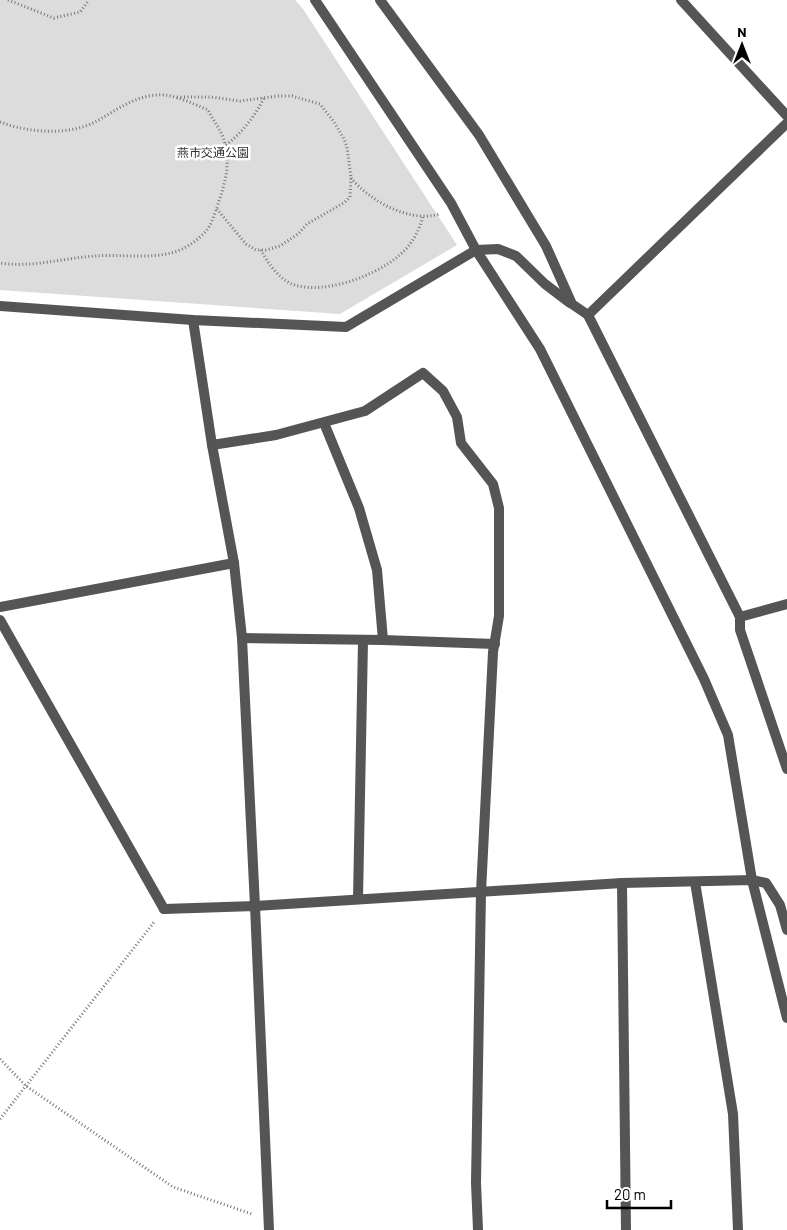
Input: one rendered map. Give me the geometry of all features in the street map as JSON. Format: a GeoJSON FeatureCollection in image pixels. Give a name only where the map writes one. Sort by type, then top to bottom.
{"type":"FeatureCollection","features":[{"type":"Feature","properties":{"kind":"street"},"geometry":{"type":"LineString","coordinates":[[315,0],[454,208],[476,250],[540,348],[704,679],[728,735],[752,880],[787,1018]]}},
{"type":"Feature","properties":{"kind":"street"},"geometry":{"type":"LineString","coordinates":[[380,0],[478,135],[546,246],[572,304]]}},
{"type":"Feature","properties":{"kind":"street"},"geometry":{"type":"LineString","coordinates":[[681,0],[787,116]]}},
{"type":"Feature","properties":{"kind":"street"},"geometry":{"type":"LineString","coordinates":[[588,315],[787,123]]}},
{"type":"Feature","properties":{"kind":"street"},"geometry":{"type":"LineString","coordinates":[[0,306],[193,320],[346,328],[476,250],[498,249],[516,256],[545,284],[588,315],[740,617],[740,630],[787,769]]}},
{"type":"Feature","properties":{"kind":"street"},"geometry":{"type":"LineString","coordinates":[[193,320],[212,445],[234,563],[242,638],[268,1225]]}},
{"type":"Feature","properties":{"kind":"street"},"geometry":{"type":"LineString","coordinates":[[212,445],[276,435],[365,411],[423,373],[443,391],[457,417],[461,443],[493,484],[499,508],[499,616],[493,652],[480,892],[476,1183],[478,1230]]}},
{"type":"Feature","properties":{"kind":"street"},"geometry":{"type":"LineString","coordinates":[[324,423],[359,508],[377,570],[383,640]]}},
{"type":"Feature","properties":{"kind":"street"},"geometry":{"type":"LineString","coordinates":[[0,607],[234,563]]}},
{"type":"Feature","properties":{"kind":"street"},"geometry":{"type":"LineString","coordinates":[[740,617],[787,604]]}},
{"type":"Feature","properties":{"kind":"street"},"geometry":{"type":"LineString","coordinates":[[0,620],[164,909],[255,906],[622,883],[752,880],[766,883],[780,905],[787,930]]}},
{"type":"Feature","properties":{"kind":"street"},"geometry":{"type":"LineString","coordinates":[[242,638],[495,644]]}},
{"type":"Feature","properties":{"kind":"street"},"geometry":{"type":"LineString","coordinates":[[358,899],[363,641]]}},
{"type":"Feature","properties":{"kind":"street"},"geometry":{"type":"LineString","coordinates":[[695,882],[733,1114],[738,1230]]}},
{"type":"Feature","properties":{"kind":"street"},"geometry":{"type":"LineString","coordinates":[[622,883],[626,1230]]}},
{"type":"Feature","properties":{"kind":"path"},"geometry":{"type":"LineString","coordinates":[[8,0],[54,18],[80,12],[89,0]]}},
{"type":"Feature","properties":{"kind":"path"},"geometry":{"type":"LineString","coordinates":[[0,122],[35,130],[70,131],[96,122],[130,102],[150,96],[164,95],[174,97],[208,110],[226,146],[227,170],[211,223],[206,231],[190,245],[169,254],[105,255],[10,265],[0,263]]}},
{"type":"Feature","properties":{"kind":"path"},"geometry":{"type":"LineString","coordinates":[[174,97],[211,97],[240,102],[292,96],[320,104],[344,139],[351,177],[350,197],[345,202],[307,224],[298,234],[280,246],[266,250],[256,250],[246,244],[216,208]]}},
{"type":"Feature","properties":{"kind":"path"},"geometry":{"type":"LineString","coordinates":[[226,146],[253,118],[264,98]]}},
{"type":"Feature","properties":{"kind":"path"},"geometry":{"type":"LineString","coordinates":[[351,177],[365,192],[390,208],[423,216],[434,216],[454,208]]}},
{"type":"Feature","properties":{"kind":"path"},"geometry":{"type":"LineString","coordinates":[[261,250],[269,266],[289,283],[302,288],[320,288],[335,285],[367,275],[391,262],[410,244],[422,223],[423,216]]}},
{"type":"Feature","properties":{"kind":"path"},"geometry":{"type":"LineString","coordinates":[[0,1119],[164,909]]}},
{"type":"Feature","properties":{"kind":"path"},"geometry":{"type":"LineString","coordinates":[[0,1059],[26,1086],[173,1187],[268,1225]]}},
{"type":"Feature","properties":{"kind":"green space","name":"燕市交通公園"},"geometry":{"type":"Polygon","coordinates":[[[0,0],[295,0],[303,9],[457,245],[340,314],[0,290],[0,0]]]}}]}
